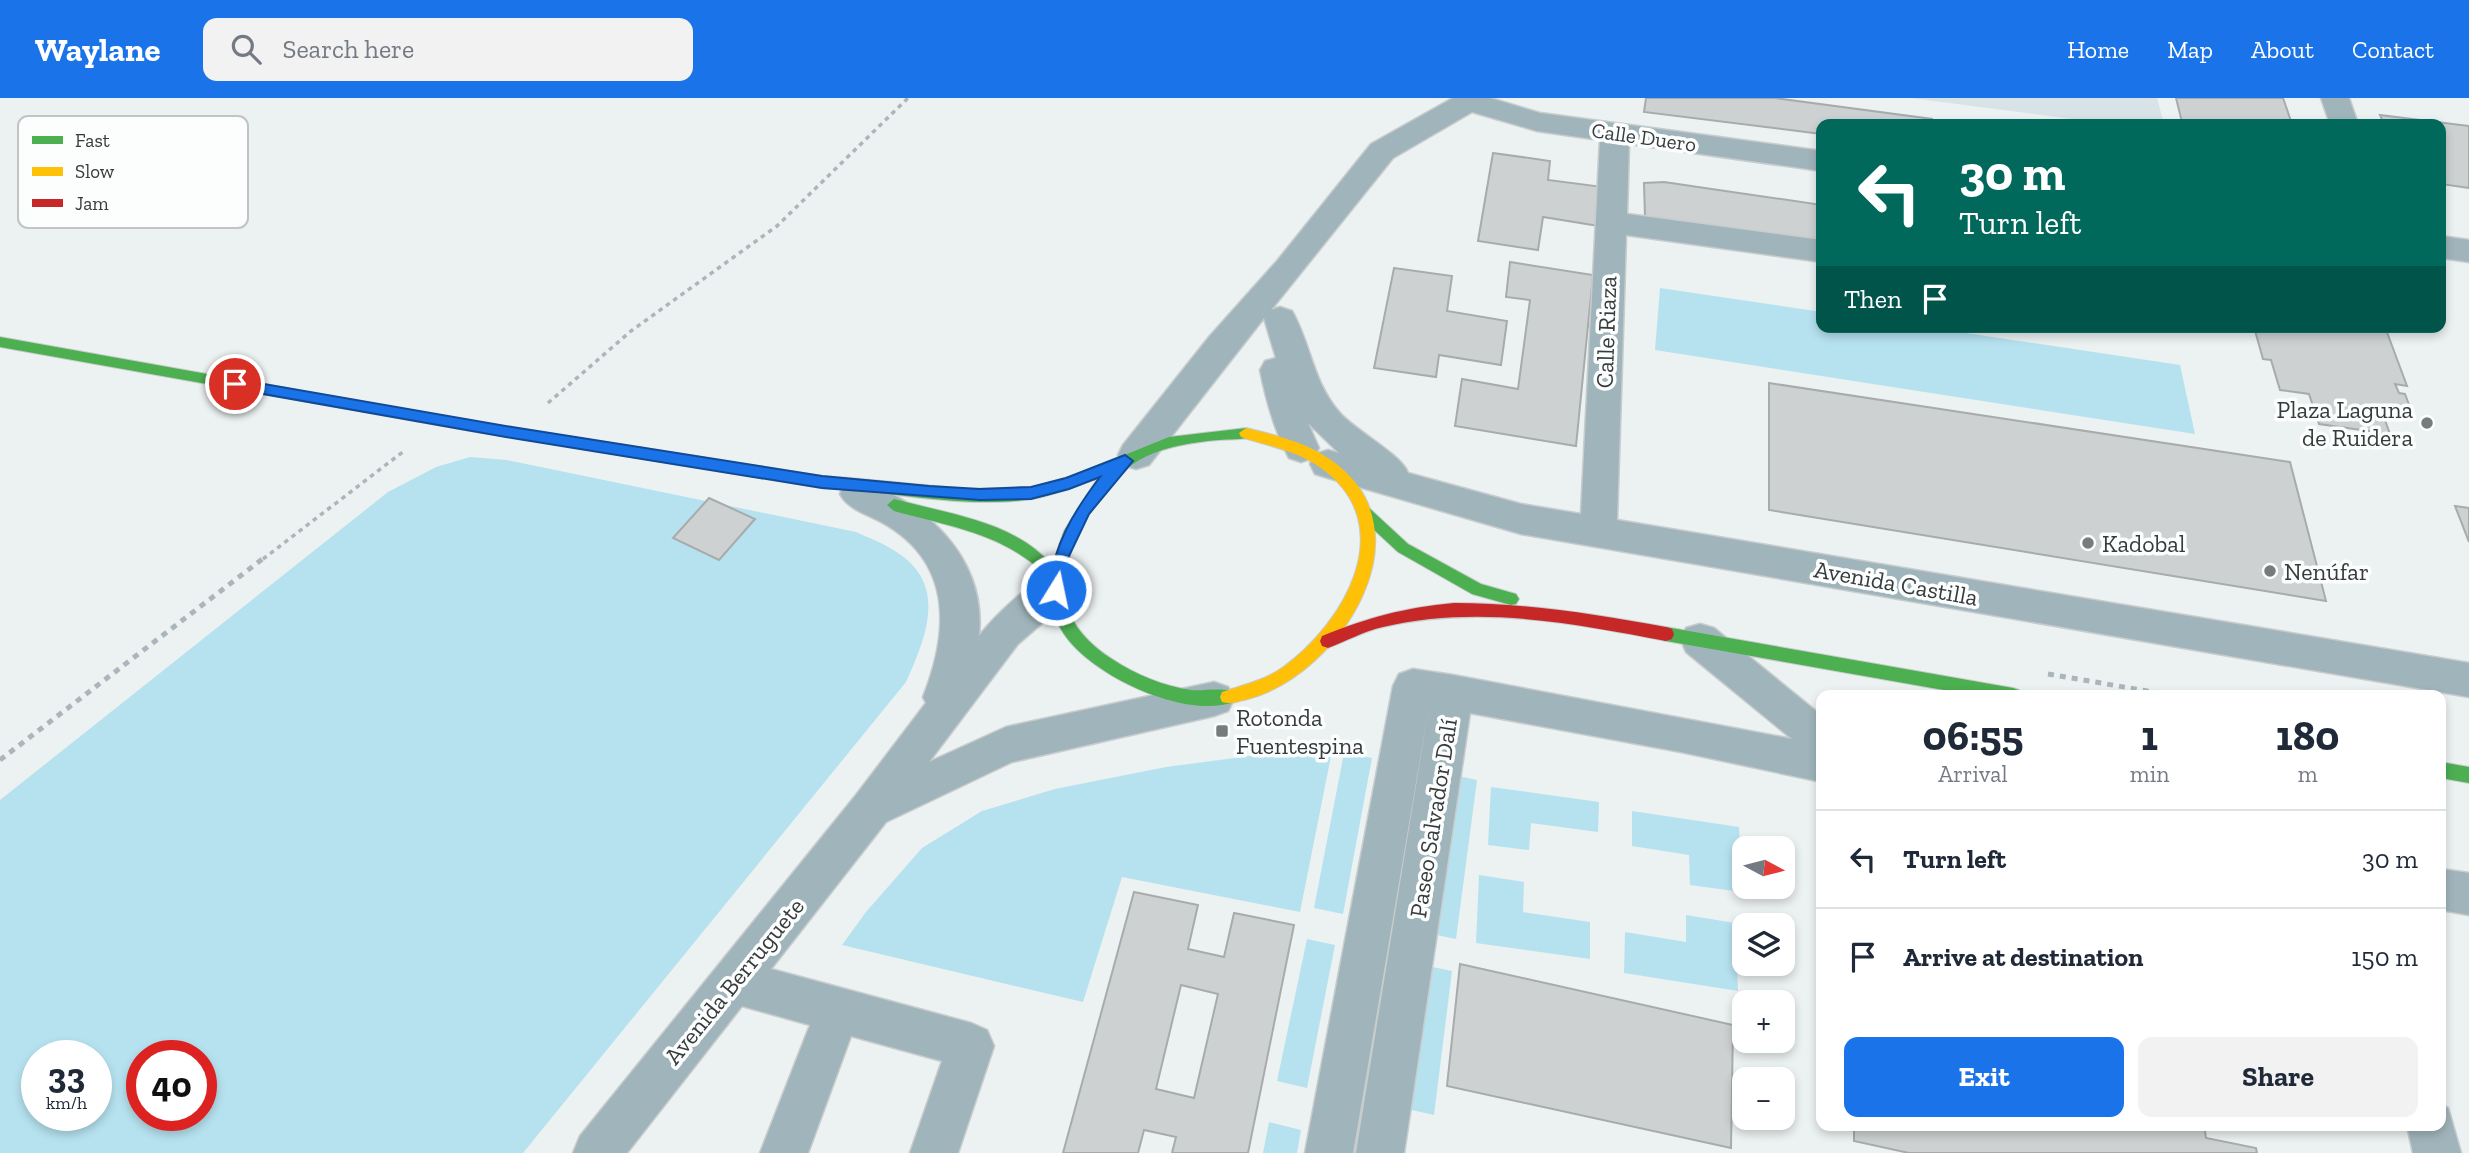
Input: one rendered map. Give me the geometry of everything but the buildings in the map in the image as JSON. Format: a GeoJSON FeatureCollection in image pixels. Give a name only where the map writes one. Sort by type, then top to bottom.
{"type":"FeatureCollection","features":[{"type":"Feature","properties":{"kind":"street"},"geometry":{"type":"LineString","coordinates":[[2335,98],[2342,119]]}},
{"type":"Feature","properties":{"kind":"street"},"geometry":{"type":"LineString","coordinates":[[1363,511],[1367,531],[1362,574],[1351,603],[1328,641],[1300,667],[1241,696],[1214,699],[1188,697],[1133,680],[1105,665],[1082,646],[1064,625],[1056,602],[1061,558],[1083,510],[1107,478],[1131,458],[1382,152],[1472,99]]}},
{"type":"Feature","properties":{"kind":"street","name":"Calle Duero"},"geometry":{"type":"LineString","coordinates":[[1472,99],[1537,122],[1816,160]]}},
{"type":"Feature","properties":{"kind":"street","name":"Calle Riaza"},"geometry":{"type":"LineString","coordinates":[[1598,532],[1615,132]]}},
{"type":"Feature","properties":{"kind":"street"},"geometry":{"type":"LineString","coordinates":[[1611,222],[1816,250]]}},
{"type":"Feature","properties":{"kind":"street"},"geometry":{"type":"LineString","coordinates":[[2446,248],[2469,251]]}},
{"type":"Feature","properties":{"kind":"street"},"geometry":{"type":"LineString","coordinates":[[1288,269],[1277,337],[1277,372],[1285,407],[1315,456],[1363,511],[1403,548],[1477,589],[1560,615]]}},
{"type":"Feature","properties":{"kind":"street"},"geometry":{"type":"LineString","coordinates":[[1280,319],[1297,374],[1314,407],[1335,432],[1416,489]]}},
{"type":"Feature","properties":{"kind":"street"},"geometry":{"type":"LineString","coordinates":[[0,342],[512,433],[822,482],[980,494],[1031,493],[1069,483],[1131,458],[1193,438],[1246,433],[1315,456]]}},
{"type":"Feature","properties":{"kind":"street","name":"Avenida Castilla"},"geometry":{"type":"LineString","coordinates":[[1315,456],[1521,519],[2469,680]]}},
{"type":"Feature","properties":{"kind":"street"},"geometry":{"type":"LineString","coordinates":[[822,482],[1002,535],[1036,557],[1057,585]]}},
{"type":"Feature","properties":{"kind":"street"},"geometry":{"type":"LineString","coordinates":[[858,494],[912,523],[933,544],[948,567],[958,591],[961,621],[956,667],[929,729]]}},
{"type":"Feature","properties":{"kind":"street","name":"Avenida Berruguete"},"geometry":{"type":"LineString","coordinates":[[597,1153],[871,809],[1004,633],[1057,585]]}},
{"type":"Feature","properties":{"kind":"street"},"geometry":{"type":"LineString","coordinates":[[1328,641],[1381,620],[1429,611],[1476,607],[1560,615],[1984,690]]}},
{"type":"Feature","properties":{"kind":"street"},"geometry":{"type":"LineString","coordinates":[[1699,640],[1816,735]]}},
{"type":"Feature","properties":{"kind":"street"},"geometry":{"type":"LineString","coordinates":[[1433,689],[1816,763]]}},
{"type":"Feature","properties":{"kind":"street","name":"Paseo Salvador Dalí"},"geometry":{"type":"LineString","coordinates":[[1433,689],[1414,944],[1383,1140],[1333,1133],[1369,933],[1433,689]]}},
{"type":"Feature","properties":{"kind":"street","name":"Avenida Berruguete"},"geometry":{"type":"LineString","coordinates":[[871,809],[1006,746],[1214,699]]}},
{"type":"Feature","properties":{"kind":"street"},"geometry":{"type":"LineString","coordinates":[[2446,771],[2469,775]]}},
{"type":"Feature","properties":{"kind":"street"},"geometry":{"type":"LineString","coordinates":[[2446,890],[2469,894]]}},
{"type":"Feature","properties":{"kind":"street","name":"Paseo Salvador Dalí"},"geometry":{"type":"LineString","coordinates":[[1369,933],[1414,944]]}},
{"type":"Feature","properties":{"kind":"street"},"geometry":{"type":"LineString","coordinates":[[732,981],[971,1046],[934,1153]]}},
{"type":"Feature","properties":{"kind":"street"},"geometry":{"type":"LineString","coordinates":[[784,1153],[838,1010]]}},
{"type":"Feature","properties":{"kind":"street"},"geometry":{"type":"LineString","coordinates":[[2432,1131],[2437,1153]]}},
{"type":"Feature","properties":{"kind":"path"},"geometry":{"type":"LineString","coordinates":[[512,433],[631,331],[777,226],[908,98]]}},
{"type":"Feature","properties":{"kind":"path"},"geometry":{"type":"LineString","coordinates":[[0,760],[443,421]]}},
{"type":"Feature","properties":{"kind":"shaded area"},"geometry":{"type":"Polygon","coordinates":[[[1911,98],[2157,98],[2163,119],[2073,119],[1911,98]]]}},
{"type":"Feature","properties":{"kind":"shaded area"},"geometry":{"type":"Polygon","coordinates":[[[1660,288],[1816,311],[1816,333],[1966,333],[2180,365],[2195,434],[1655,350],[1660,288]]]}},
{"type":"Feature","properties":{"kind":"shaded area"},"geometry":{"type":"Polygon","coordinates":[[[470,457],[507,460],[856,532],[895,551],[912,564],[922,579],[927,595],[926,629],[906,682],[523,1153],[0,1153],[0,800],[388,492],[436,467],[470,457]]]}},
{"type":"Feature","properties":{"kind":"shaded area"},"geometry":{"type":"Polygon","coordinates":[[[1332,751],[1300,912],[1122,877],[1083,1002],[842,945],[866,912],[922,848],[982,811],[1055,789],[1166,767],[1265,754],[1332,751]]]}},
{"type":"Feature","properties":{"kind":"shaded area"},"geometry":{"type":"Polygon","coordinates":[[[1344,753],[1372,758],[1343,914],[1314,908],[1344,753]]]}},
{"type":"Feature","properties":{"kind":"shaded area"},"geometry":{"type":"Polygon","coordinates":[[[1454,775],[1477,780],[1456,939],[1432,934],[1454,775]]]}},
{"type":"Feature","properties":{"kind":"shaded area"},"geometry":{"type":"Polygon","coordinates":[[[1491,787],[1599,802],[1598,832],[1531,823],[1529,850],[1488,845],[1491,787]]]}},
{"type":"Feature","properties":{"kind":"shaded area"},"geometry":{"type":"Polygon","coordinates":[[[1632,811],[1739,827],[1739,836],[1732,836],[1732,891],[1690,885],[1689,855],[1632,846],[1632,811]]]}},
{"type":"Feature","properties":{"kind":"shaded area"},"geometry":{"type":"Polygon","coordinates":[[[1479,875],[1524,882],[1523,912],[1590,922],[1590,959],[1476,943],[1479,875]]]}},
{"type":"Feature","properties":{"kind":"shaded area"},"geometry":{"type":"Polygon","coordinates":[[[1686,915],[1732,923],[1732,976],[1737,976],[1738,990],[1624,973],[1625,932],[1686,942],[1686,915]]]}},
{"type":"Feature","properties":{"kind":"shaded area"},"geometry":{"type":"Polygon","coordinates":[[[1307,939],[1335,945],[1307,1088],[1277,1081],[1307,939]]]}},
{"type":"Feature","properties":{"kind":"shaded area"},"geometry":{"type":"Polygon","coordinates":[[[1423,965],[1452,971],[1434,1115],[1403,1108],[1423,965]]]}},
{"type":"Feature","properties":{"kind":"shaded area"},"geometry":{"type":"Polygon","coordinates":[[[1269,1122],[1301,1130],[1297,1153],[1263,1153],[1269,1122]]]}},
{"type":"Feature","properties":{"kind":"traffic: fast"},"geometry":{"type":"LineString","coordinates":[[0,342],[471,426]]}},
{"type":"Feature","properties":{"kind":"traffic: fast"},"geometry":{"type":"LineString","coordinates":[[1228,697],[1204,698],[1168,692],[1134,679],[1106,664],[1069,629],[1060,608],[1057,586],[1060,562],[1069,536],[1099,488],[1121,464],[1169,442],[1246,433]]}},
{"type":"Feature","properties":{"kind":"traffic: fast"},"geometry":{"type":"LineString","coordinates":[[850,484],[967,495],[1013,495],[1057,487],[1125,461]]}},
{"type":"Feature","properties":{"kind":"traffic: fast"},"geometry":{"type":"LineString","coordinates":[[894,505],[1002,535],[1036,557],[1057,581]]}},
{"type":"Feature","properties":{"kind":"traffic: fast"},"geometry":{"type":"LineString","coordinates":[[1363,511],[1403,548],[1477,589],[1511,599]]}},
{"type":"Feature","properties":{"kind":"traffic: fast"},"geometry":{"type":"LineString","coordinates":[[1666,634],[1985,690]]}},
{"type":"Feature","properties":{"kind":"traffic: fast"},"geometry":{"type":"LineString","coordinates":[[2446,771],[2469,775]]}},
{"type":"Feature","properties":{"kind":"traffic: slow"},"geometry":{"type":"LineString","coordinates":[[471,426],[822,482],[850,484]]}},
{"type":"Feature","properties":{"kind":"traffic: slow"},"geometry":{"type":"LineString","coordinates":[[1228,697],[1257,689],[1286,674],[1313,653],[1336,626],[1355,597],[1366,566],[1368,534],[1360,504],[1351,488],[1339,475],[1312,455],[1280,442],[1246,433]]}},
{"type":"Feature","properties":{"kind":"traffic: jam"},"geometry":{"type":"LineString","coordinates":[[1328,641],[1383,620],[1419,613],[1490,609],[1560,616],[1666,634]]}},
{"type":"Feature","properties":{"kind":"place","name":"Plaza Laguna de Ruidera"},"geometry":{"type":"Point","coordinates":[2427,423]}},
{"type":"Feature","properties":{"kind":"place","name":"Kadobal"},"geometry":{"type":"Point","coordinates":[2088,543]}},
{"type":"Feature","properties":{"kind":"place","name":"Nenúfar"},"geometry":{"type":"Point","coordinates":[2270,571]}},
{"type":"Feature","properties":{"kind":"place","name":"Rotonda Fuentespina"},"geometry":{"type":"Point","coordinates":[1222,731]}},
{"type":"Feature","properties":{"kind":"route"},"geometry":{"type":"LineString","coordinates":[[235,384],[512,433],[822,482],[929,492],[1031,493],[1069,483],[1125,461],[1107,478],[1083,510],[1061,558],[1056,590]]}}]}
